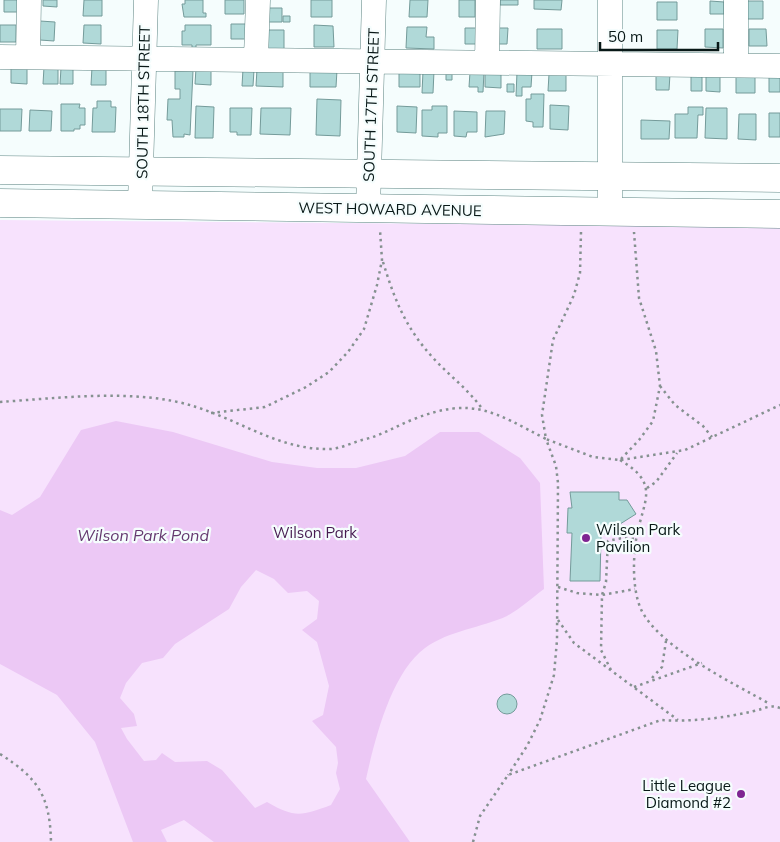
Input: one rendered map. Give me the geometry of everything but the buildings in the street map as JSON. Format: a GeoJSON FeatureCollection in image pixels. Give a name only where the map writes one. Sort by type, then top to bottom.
{"type":"FeatureCollection","features":[{"type":"Feature","properties":{"kind":"main road"},"geometry":{"type":"LineString","coordinates":[[0,170],[780,178]]}},
{"type":"Feature","properties":{"kind":"main road","name":"WEST HOWARD AVENUE"},"geometry":{"type":"LineString","coordinates":[[0,203],[140,204],[375,210],[780,214]]}},
{"type":"Feature","properties":{"kind":"street"},"geometry":{"type":"LineString","coordinates":[[28,57],[29,0]]}},
{"type":"Feature","properties":{"kind":"street","name":"SOUTH 18TH STREET"},"geometry":{"type":"LineString","coordinates":[[140,204],[146,0]]}},
{"type":"Feature","properties":{"kind":"street"},"geometry":{"type":"LineString","coordinates":[[256,58],[258,0]]}},
{"type":"Feature","properties":{"kind":"street","name":"SOUTH 17TH STREET"},"geometry":{"type":"LineString","coordinates":[[374,0],[369,174],[375,210]]}},
{"type":"Feature","properties":{"kind":"street"},"geometry":{"type":"LineString","coordinates":[[487,62],[488,0]]}},
{"type":"Feature","properties":{"kind":"street"},"geometry":{"type":"LineString","coordinates":[[610,0],[610,212]]}},
{"type":"Feature","properties":{"kind":"street"},"geometry":{"type":"LineString","coordinates":[[736,0],[736,66]]}},
{"type":"Feature","properties":{"kind":"street"},"geometry":{"type":"LineString","coordinates":[[0,57],[256,58],[780,66]]}},
{"type":"Feature","properties":{"kind":"path"},"geometry":{"type":"LineString","coordinates":[[375,210],[382,260],[402,316],[434,360],[472,394],[483,410]]}},
{"type":"Feature","properties":{"kind":"path"},"geometry":{"type":"LineString","coordinates":[[473,842],[480,816],[527,746],[549,696],[554,675],[558,587],[558,483],[556,466],[546,439],[542,415],[553,340],[574,295],[580,273],[582,228]]}},
{"type":"Feature","properties":{"kind":"path"},"geometry":{"type":"LineString","coordinates":[[620,460],[639,440],[652,421],[660,386],[656,352],[639,298],[634,228]]}},
{"type":"Feature","properties":{"kind":"path"},"geometry":{"type":"LineString","coordinates":[[210,413],[265,407],[306,387],[329,372],[348,352],[364,329],[382,260]]}},
{"type":"Feature","properties":{"kind":"path"},"geometry":{"type":"LineString","coordinates":[[660,386],[675,405],[703,426],[712,437]]}},
{"type":"Feature","properties":{"kind":"path"},"geometry":{"type":"LineString","coordinates":[[0,402],[120,396],[164,399],[196,407],[265,436],[300,447],[331,449],[381,436],[413,420],[442,410],[475,407],[546,439],[593,457],[620,460],[685,450],[780,405]]}},
{"type":"Feature","properties":{"kind":"path"},"geometry":{"type":"LineString","coordinates":[[646,488],[656,482],[678,451]]}},
{"type":"Feature","properties":{"kind":"path"},"geometry":{"type":"LineString","coordinates":[[620,460],[635,469],[642,477],[646,488],[644,514],[637,539],[635,589],[640,608],[666,641],[770,705],[780,708]]}},
{"type":"Feature","properties":{"kind":"path"},"geometry":{"type":"LineString","coordinates":[[611,670],[601,650],[602,594],[606,582],[608,542],[622,538],[637,539]]}},
{"type":"Feature","properties":{"kind":"path"},"geometry":{"type":"LineString","coordinates":[[558,587],[577,593],[602,594],[635,589]]}},
{"type":"Feature","properties":{"kind":"path"},"geometry":{"type":"LineString","coordinates":[[557,619],[574,644],[679,721]]}},
{"type":"Feature","properties":{"kind":"path"},"geometry":{"type":"LineString","coordinates":[[651,679],[662,667],[666,641]]}},
{"type":"Feature","properties":{"kind":"path"},"geometry":{"type":"LineString","coordinates":[[634,687],[651,679],[702,663]]}},
{"type":"Feature","properties":{"kind":"path"},"geometry":{"type":"LineString","coordinates":[[508,775],[661,720],[679,721],[755,711],[770,705]]}},
{"type":"Feature","properties":{"kind":"path"},"geometry":{"type":"LineString","coordinates":[[0,754],[20,767],[35,782],[48,804],[51,842]]}},
{"type":"Feature","properties":{"kind":"green space","name":"Wilson Park"},"geometry":{"type":"Polygon","coordinates":[[[0,220],[780,227],[780,842],[0,842],[0,220]]]}},
{"type":"Feature","properties":{"kind":"water","name":"Wilson Park Pond"},"geometry":{"type":"Polygon","coordinates":[[[116,421],[173,432],[272,462],[317,468],[356,468],[405,456],[440,432],[479,432],[520,458],[540,483],[544,589],[507,616],[455,633],[425,648],[413,659],[403,673],[386,708],[374,745],[366,779],[410,842],[214,842],[184,820],[161,830],[167,842],[133,842],[95,742],[57,695],[0,664],[0,510],[12,515],[40,497],[81,430],[116,421]],[[256,570],[241,587],[229,609],[175,644],[163,658],[142,663],[126,683],[120,698],[134,714],[137,726],[121,728],[144,761],[156,760],[162,753],[175,762],[207,761],[222,770],[255,808],[267,802],[284,811],[298,814],[331,805],[340,789],[336,773],[338,763],[336,747],[312,721],[323,715],[329,686],[317,642],[302,630],[317,619],[319,601],[307,591],[288,593],[274,579],[256,570]]]}},
{"type":"Feature","properties":{"kind":"place","name":"Wilson Park Pavilion"},"geometry":{"type":"Point","coordinates":[586,538]}},
{"type":"Feature","properties":{"kind":"place","name":"Little League Diamond #2"},"geometry":{"type":"Point","coordinates":[741,794]}}]}
